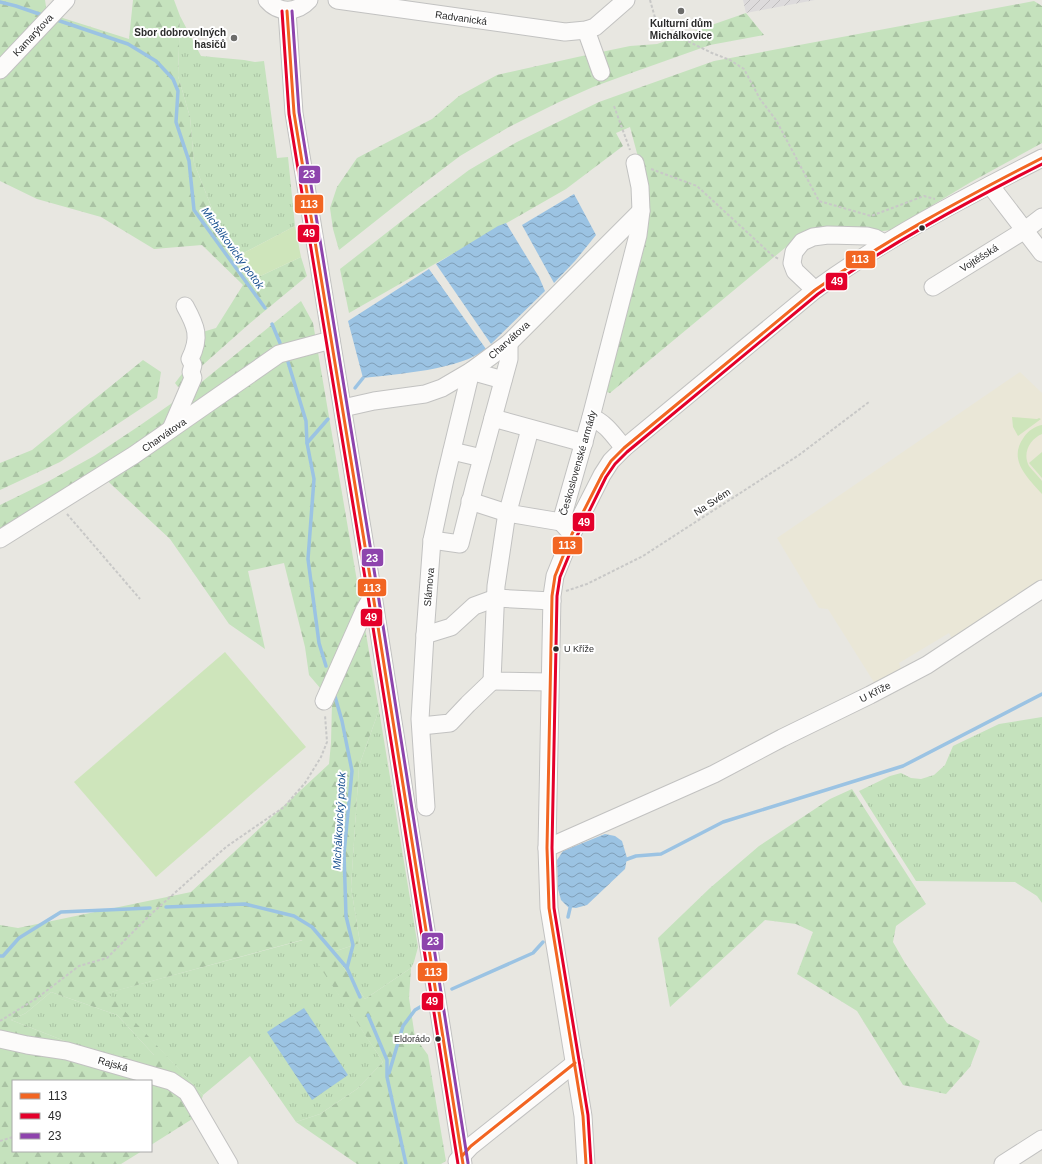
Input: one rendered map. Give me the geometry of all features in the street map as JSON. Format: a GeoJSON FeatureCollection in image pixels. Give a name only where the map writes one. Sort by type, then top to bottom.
{"type":"FeatureCollection","features":[{"type":"Feature","properties":{"kind":"street","name":"Kamarýtova"},"geometry":{"type":"LineString","coordinates":[[0,70],[66,0]]}},
{"type":"Feature","properties":{"kind":"street"},"geometry":{"type":"LineString","coordinates":[[267,0],[273,6],[287,11],[295,10],[309,0]]}},
{"type":"Feature","properties":{"kind":"street","name":"Radvanická"},"geometry":{"type":"LineString","coordinates":[[337,0],[565,32],[586,30]]}},
{"type":"Feature","properties":{"kind":"street"},"geometry":{"type":"LineString","coordinates":[[601,72],[586,30],[595,27],[626,0]]}},
{"type":"Feature","properties":{"kind":"street"},"geometry":{"type":"LineString","coordinates":[[287,11],[294,113],[373,595],[460,1161]]}},
{"type":"Feature","properties":{"kind":"street"},"geometry":{"type":"LineString","coordinates":[[470,501],[507,513],[567,528],[611,461],[624,448],[815,290],[848,266],[884,243],[953,204],[1042,158]]}},
{"type":"Feature","properties":{"kind":"street","name":"Československé armády"},"geometry":{"type":"LineString","coordinates":[[586,1164],[583,1116],[550,914],[546,848],[552,598],[555,576],[567,528],[584,443],[638,235],[641,211],[640,187],[635,163]]}},
{"type":"Feature","properties":{"kind":"street"},"geometry":{"type":"LineString","coordinates":[[990,185],[1042,253]]}},
{"type":"Feature","properties":{"kind":"street","name":"Charvátova"},"geometry":{"type":"LineString","coordinates":[[342,408],[425,394],[442,388],[472,371],[509,343],[641,211]]}},
{"type":"Feature","properties":{"kind":"street","name":"Vojtěšská"},"geometry":{"type":"LineString","coordinates":[[933,287],[1025,230],[1042,217]]}},
{"type":"Feature","properties":{"kind":"street"},"geometry":{"type":"LineString","coordinates":[[815,290],[795,271],[792,263],[794,252],[802,242],[813,237],[828,235],[867,236],[884,243]]}},
{"type":"Feature","properties":{"kind":"street"},"geometry":{"type":"LineString","coordinates":[[171,430],[193,378],[191,372],[193,365],[190,359],[195,349],[197,334],[185,306]]}},
{"type":"Feature","properties":{"kind":"street","name":"Charvátova"},"geometry":{"type":"LineString","coordinates":[[0,539],[134,455],[279,354],[331,340]]}},
{"type":"Feature","properties":{"kind":"street"},"geometry":{"type":"LineString","coordinates":[[432,540],[460,544],[470,501],[509,359],[509,343]]}},
{"type":"Feature","properties":{"kind":"street"},"geometry":{"type":"LineString","coordinates":[[472,371],[503,380]]}},
{"type":"Feature","properties":{"kind":"street","name":"Slámova"},"geometry":{"type":"LineString","coordinates":[[426,807],[421,726],[425,635],[432,540],[472,371]]}},
{"type":"Feature","properties":{"kind":"street"},"geometry":{"type":"LineString","coordinates":[[591,417],[599,420],[605,425],[624,448]]}},
{"type":"Feature","properties":{"kind":"street"},"geometry":{"type":"LineString","coordinates":[[493,418],[584,443]]}},
{"type":"Feature","properties":{"kind":"street"},"geometry":{"type":"LineString","coordinates":[[421,726],[450,724],[492,681],[496,598],[507,513],[530,429]]}},
{"type":"Feature","properties":{"kind":"street"},"geometry":{"type":"LineString","coordinates":[[452,451],[482,458]]}},
{"type":"Feature","properties":{"kind":"street","name":"U Kříže"},"geometry":{"type":"LineString","coordinates":[[546,848],[714,774],[782,738],[870,695],[927,665],[1042,589]]}},
{"type":"Feature","properties":{"kind":"street"},"geometry":{"type":"LineString","coordinates":[[324,701],[364,611],[373,595]]}},
{"type":"Feature","properties":{"kind":"street"},"geometry":{"type":"LineString","coordinates":[[425,635],[451,627],[474,606],[496,598],[552,598]]}},
{"type":"Feature","properties":{"kind":"street"},"geometry":{"type":"LineString","coordinates":[[492,681],[550,682]]}},
{"type":"Feature","properties":{"kind":"street","name":"Rajská"},"geometry":{"type":"LineString","coordinates":[[0,1039],[67,1051],[171,1081],[187,1092],[229,1164]]}},
{"type":"Feature","properties":{"kind":"street"},"geometry":{"type":"LineString","coordinates":[[460,1161],[471,1146],[575,1063]]}},
{"type":"Feature","properties":{"kind":"street"},"geometry":{"type":"LineString","coordinates":[[1003,1164],[1042,1139]]}},
{"type":"Feature","properties":{"kind":"path"},"geometry":{"type":"LineString","coordinates":[[650,0],[656,21],[675,35],[730,60],[744,69],[760,99],[776,120],[819,201],[871,216],[924,196],[953,204]]}},
{"type":"Feature","properties":{"kind":"path"},"geometry":{"type":"LineString","coordinates":[[614,106],[635,163],[697,186],[773,256],[792,263]]}},
{"type":"Feature","properties":{"kind":"path","name":"Na Svém"},"geometry":{"type":"LineString","coordinates":[[552,598],[587,584],[643,556],[799,456],[869,402]]}},
{"type":"Feature","properties":{"kind":"path"},"geometry":{"type":"LineString","coordinates":[[57,503],[140,599]]}},
{"type":"Feature","properties":{"kind":"path"},"geometry":{"type":"LineString","coordinates":[[0,1021],[37,998],[79,966],[106,958],[149,916],[226,847],[284,807],[305,783],[321,757],[327,742],[324,701]]}},
{"type":"Feature","properties":{"kind":"path"},"geometry":{"type":"LineString","coordinates":[[0,1141],[12,1137]]}},
{"type":"Feature","properties":{"kind":"shaded area"},"geometry":{"type":"Polygon","coordinates":[[[743,0],[815,0],[746,13],[743,0]]]}},
{"type":"Feature","properties":{"kind":"shaded area"},"geometry":{"type":"Polygon","coordinates":[[[1020,372],[1042,393],[1042,585],[954,642],[949,633],[899,663],[903,674],[877,687],[828,609],[819,608],[777,538],[1020,372]]]}},
{"type":"Feature","properties":{"kind":"green space"},"geometry":{"type":"Polygon","coordinates":[[[0,0],[45,0],[47,13],[129,39],[133,0],[174,0],[180,16],[178,76],[190,117],[194,163],[232,259],[250,281],[301,257],[307,276],[249,324],[178,387],[175,383],[188,366],[199,333],[216,328],[243,285],[202,245],[154,249],[101,217],[37,199],[0,181],[0,0]]]}},
{"type":"Feature","properties":{"kind":"green space"},"geometry":{"type":"Polygon","coordinates":[[[1034,1],[1042,6],[1042,143],[971,182],[891,230],[797,238],[610,393],[603,391],[645,224],[638,157],[630,127],[616,133],[623,146],[566,189],[349,313],[340,269],[469,170],[517,142],[599,102],[714,61],[1034,1]]]}},
{"type":"Feature","properties":{"kind":"green space"},"geometry":{"type":"Polygon","coordinates":[[[746,13],[764,35],[710,45],[634,72],[593,87],[509,127],[460,156],[339,250],[333,229],[330,208],[337,187],[357,158],[432,119],[459,96],[497,75],[630,46],[657,44],[746,13]]]}},
{"type":"Feature","properties":{"kind":"green space"},"geometry":{"type":"Polygon","coordinates":[[[180,16],[201,56],[255,62],[264,61],[277,158],[288,157],[295,226],[232,259],[194,163],[190,117],[178,76],[180,16]]]}},
{"type":"Feature","properties":{"kind":"green space"},"geometry":{"type":"Polygon","coordinates":[[[295,226],[301,257],[250,281],[232,259],[295,226]]]}},
{"type":"Feature","properties":{"kind":"green space"},"geometry":{"type":"Polygon","coordinates":[[[301,301],[313,323],[379,710],[359,766],[351,887],[360,943],[333,952],[365,999],[411,968],[409,998],[415,1037],[428,1055],[446,1161],[441,1164],[357,1164],[296,1122],[320,1114],[357,1089],[383,1062],[302,940],[108,993],[203,1095],[197,1116],[152,1144],[152,1080],[12,1080],[12,1152],[140,1152],[121,1164],[0,1164],[0,925],[18,928],[191,892],[329,764],[332,702],[309,675],[305,647],[284,563],[248,571],[265,649],[229,624],[170,539],[98,472],[0,532],[0,505],[49,481],[94,456],[198,385],[301,301]],[[51,992],[26,1013],[11,1020],[70,1043],[154,1063],[154,1055],[117,1015],[51,992]]]}},
{"type":"Feature","properties":{"kind":"green space"},"geometry":{"type":"Polygon","coordinates":[[[143,360],[161,372],[157,398],[60,462],[0,490],[0,463],[32,450],[143,360]]]}},
{"type":"Feature","properties":{"kind":"green space"},"geometry":{"type":"Polygon","coordinates":[[[1012,417],[1041,419],[1018,436],[1013,427],[1012,417]]]}},
{"type":"Feature","properties":{"kind":"green space"},"geometry":{"type":"Polygon","coordinates":[[[1042,425],[1042,434],[1034,439],[1028,447],[1026,456],[1029,466],[1042,481],[1042,494],[1021,468],[1018,453],[1019,445],[1026,435],[1034,428],[1042,425]]]}},
{"type":"Feature","properties":{"kind":"green space"},"geometry":{"type":"Polygon","coordinates":[[[1042,452],[1042,478],[1029,463],[1042,452]]]}},
{"type":"Feature","properties":{"kind":"green space"},"geometry":{"type":"Polygon","coordinates":[[[225,652],[306,747],[156,877],[74,782],[225,652]]]}},
{"type":"Feature","properties":{"kind":"green space"},"geometry":{"type":"Polygon","coordinates":[[[379,710],[418,947],[411,968],[365,999],[333,952],[360,943],[351,887],[359,766],[379,710]]]}},
{"type":"Feature","properties":{"kind":"green space"},"geometry":{"type":"Polygon","coordinates":[[[1042,717],[1042,903],[1037,896],[1015,882],[916,881],[859,791],[890,776],[901,773],[911,778],[921,779],[934,775],[945,765],[953,746],[999,724],[1042,717]]]}},
{"type":"Feature","properties":{"kind":"green space"},"geometry":{"type":"Polygon","coordinates":[[[852,789],[926,904],[896,926],[893,942],[905,963],[947,1023],[980,1041],[970,1067],[946,1094],[903,1085],[857,1011],[797,974],[813,932],[796,924],[765,920],[670,1007],[658,938],[710,888],[759,846],[830,799],[852,789]]]}},
{"type":"Feature","properties":{"kind":"green space"},"geometry":{"type":"Polygon","coordinates":[[[303,940],[383,1062],[357,1089],[320,1114],[296,1122],[250,1056],[203,1095],[107,993],[303,940]]]}},
{"type":"Feature","properties":{"kind":"green space"},"geometry":{"type":"Polygon","coordinates":[[[51,992],[117,1015],[154,1055],[154,1064],[70,1043],[11,1020],[26,1013],[51,992]]]}},
{"type":"Feature","properties":{"kind":"water"},"geometry":{"type":"Polygon","coordinates":[[[574,194],[596,235],[575,261],[554,283],[522,225],[574,194]]]}},
{"type":"Feature","properties":{"kind":"water"},"geometry":{"type":"Polygon","coordinates":[[[506,223],[539,277],[545,291],[491,344],[436,264],[498,226],[506,223]]]}},
{"type":"Feature","properties":{"kind":"water"},"geometry":{"type":"Polygon","coordinates":[[[429,269],[486,349],[461,362],[445,366],[410,373],[363,378],[348,321],[429,269]]]}},
{"type":"Feature","properties":{"kind":"water"},"geometry":{"type":"Polygon","coordinates":[[[605,834],[615,836],[622,841],[627,858],[625,869],[587,905],[576,908],[568,907],[561,900],[558,889],[557,860],[563,851],[605,834]]]}},
{"type":"Feature","properties":{"kind":"water"},"geometry":{"type":"Polygon","coordinates":[[[304,1008],[348,1075],[312,1100],[267,1032],[304,1008]]]}},
{"type":"Feature","properties":{"kind":"waterway","name":"Michálkovický potok"},"geometry":{"type":"LineString","coordinates":[[0,2],[45,16]]}},
{"type":"Feature","properties":{"kind":"waterway","name":"Michálkovický potok"},"geometry":{"type":"LineString","coordinates":[[54,19],[128,44],[156,61],[173,79],[178,91],[176,122],[189,161],[194,210],[265,308]]}},
{"type":"Feature","properties":{"kind":"waterway","name":"Michálkovický potok"},"geometry":{"type":"LineString","coordinates":[[272,324],[280,343]]}},
{"type":"Feature","properties":{"kind":"waterway","name":"Michálkovický potok"},"geometry":{"type":"LineString","coordinates":[[288,362],[306,421],[307,443],[314,479],[308,559],[319,643],[326,666]]}},
{"type":"Feature","properties":{"kind":"waterway"},"geometry":{"type":"LineString","coordinates":[[355,388],[363,378]]}},
{"type":"Feature","properties":{"kind":"waterway"},"geometry":{"type":"LineString","coordinates":[[307,443],[328,419]]}},
{"type":"Feature","properties":{"kind":"waterway","name":"Michálkovický potok"},"geometry":{"type":"LineString","coordinates":[[334,693],[342,721],[352,771],[344,853],[346,916],[353,945],[347,968]]}},
{"type":"Feature","properties":{"kind":"waterway"},"geometry":{"type":"LineString","coordinates":[[622,861],[636,856],[661,854],[723,822],[903,766],[1042,694]]}},
{"type":"Feature","properties":{"kind":"waterway"},"geometry":{"type":"LineString","coordinates":[[166,907],[245,904],[294,916],[312,927],[347,968],[360,997]]}},
{"type":"Feature","properties":{"kind":"waterway"},"geometry":{"type":"LineString","coordinates":[[568,917],[571,904]]}},
{"type":"Feature","properties":{"kind":"waterway"},"geometry":{"type":"LineString","coordinates":[[0,956],[3,956],[19,938],[61,912],[150,908]]}},
{"type":"Feature","properties":{"kind":"waterway"},"geometry":{"type":"LineString","coordinates":[[452,989],[533,953],[543,942]]}},
{"type":"Feature","properties":{"kind":"waterway"},"geometry":{"type":"LineString","coordinates":[[389,1073],[403,1026],[415,1010],[427,1003]]}},
{"type":"Feature","properties":{"kind":"waterway","name":"Michálkovický potok"},"geometry":{"type":"LineString","coordinates":[[368,1015],[387,1060],[387,1077],[406,1164]]}},
{"type":"Feature","properties":{"kind":"transit line","name":"49"},"geometry":{"type":"LineString","coordinates":[[282,11],[289,114],[368,596],[458,1164]]}},
{"type":"Feature","properties":{"kind":"transit line","name":"113"},"geometry":{"type":"LineString","coordinates":[[287,11],[294,113],[373,595],[463,1164]]}},
{"type":"Feature","properties":{"kind":"transit line","name":"23"},"geometry":{"type":"LineString","coordinates":[[292,11],[299,112],[378,594],[468,1163]]}},
{"type":"Feature","properties":{"kind":"transit line","name":"113"},"geometry":{"type":"LineString","coordinates":[[586,1164],[583,1116],[549,908],[547,848],[552,596],[555,576],[572,534],[602,475],[611,461],[624,448],[815,290],[842,271],[898,236],[984,188],[1042,158]]}},
{"type":"Feature","properties":{"kind":"transit line","name":"49"},"geometry":{"type":"LineString","coordinates":[[591,1164],[588,1115],[554,908],[552,848],[557,596],[560,577],[577,536],[606,477],[615,464],[627,452],[818,294],[900,241],[984,194],[1042,164]]}},
{"type":"Feature","properties":{"kind":"transit line","name":"113"},"geometry":{"type":"LineString","coordinates":[[462,1156],[471,1146],[575,1063]]}},
{"type":"Feature","properties":{"kind":"place","name":"Kulturní dům Michálkovice"},"geometry":{"type":"Point","coordinates":[681,11]}},
{"type":"Feature","properties":{"kind":"place","name":"Sbor dobrovolných hasičů"},"geometry":{"type":"Point","coordinates":[234,38]}},
{"type":"Feature","properties":{"kind":"place","name":"U Kříže"},"geometry":{"type":"Point","coordinates":[556,649]}},
{"type":"Feature","properties":{"kind":"place","name":"Eldorádo"},"geometry":{"type":"Point","coordinates":[438,1039]}}]}
